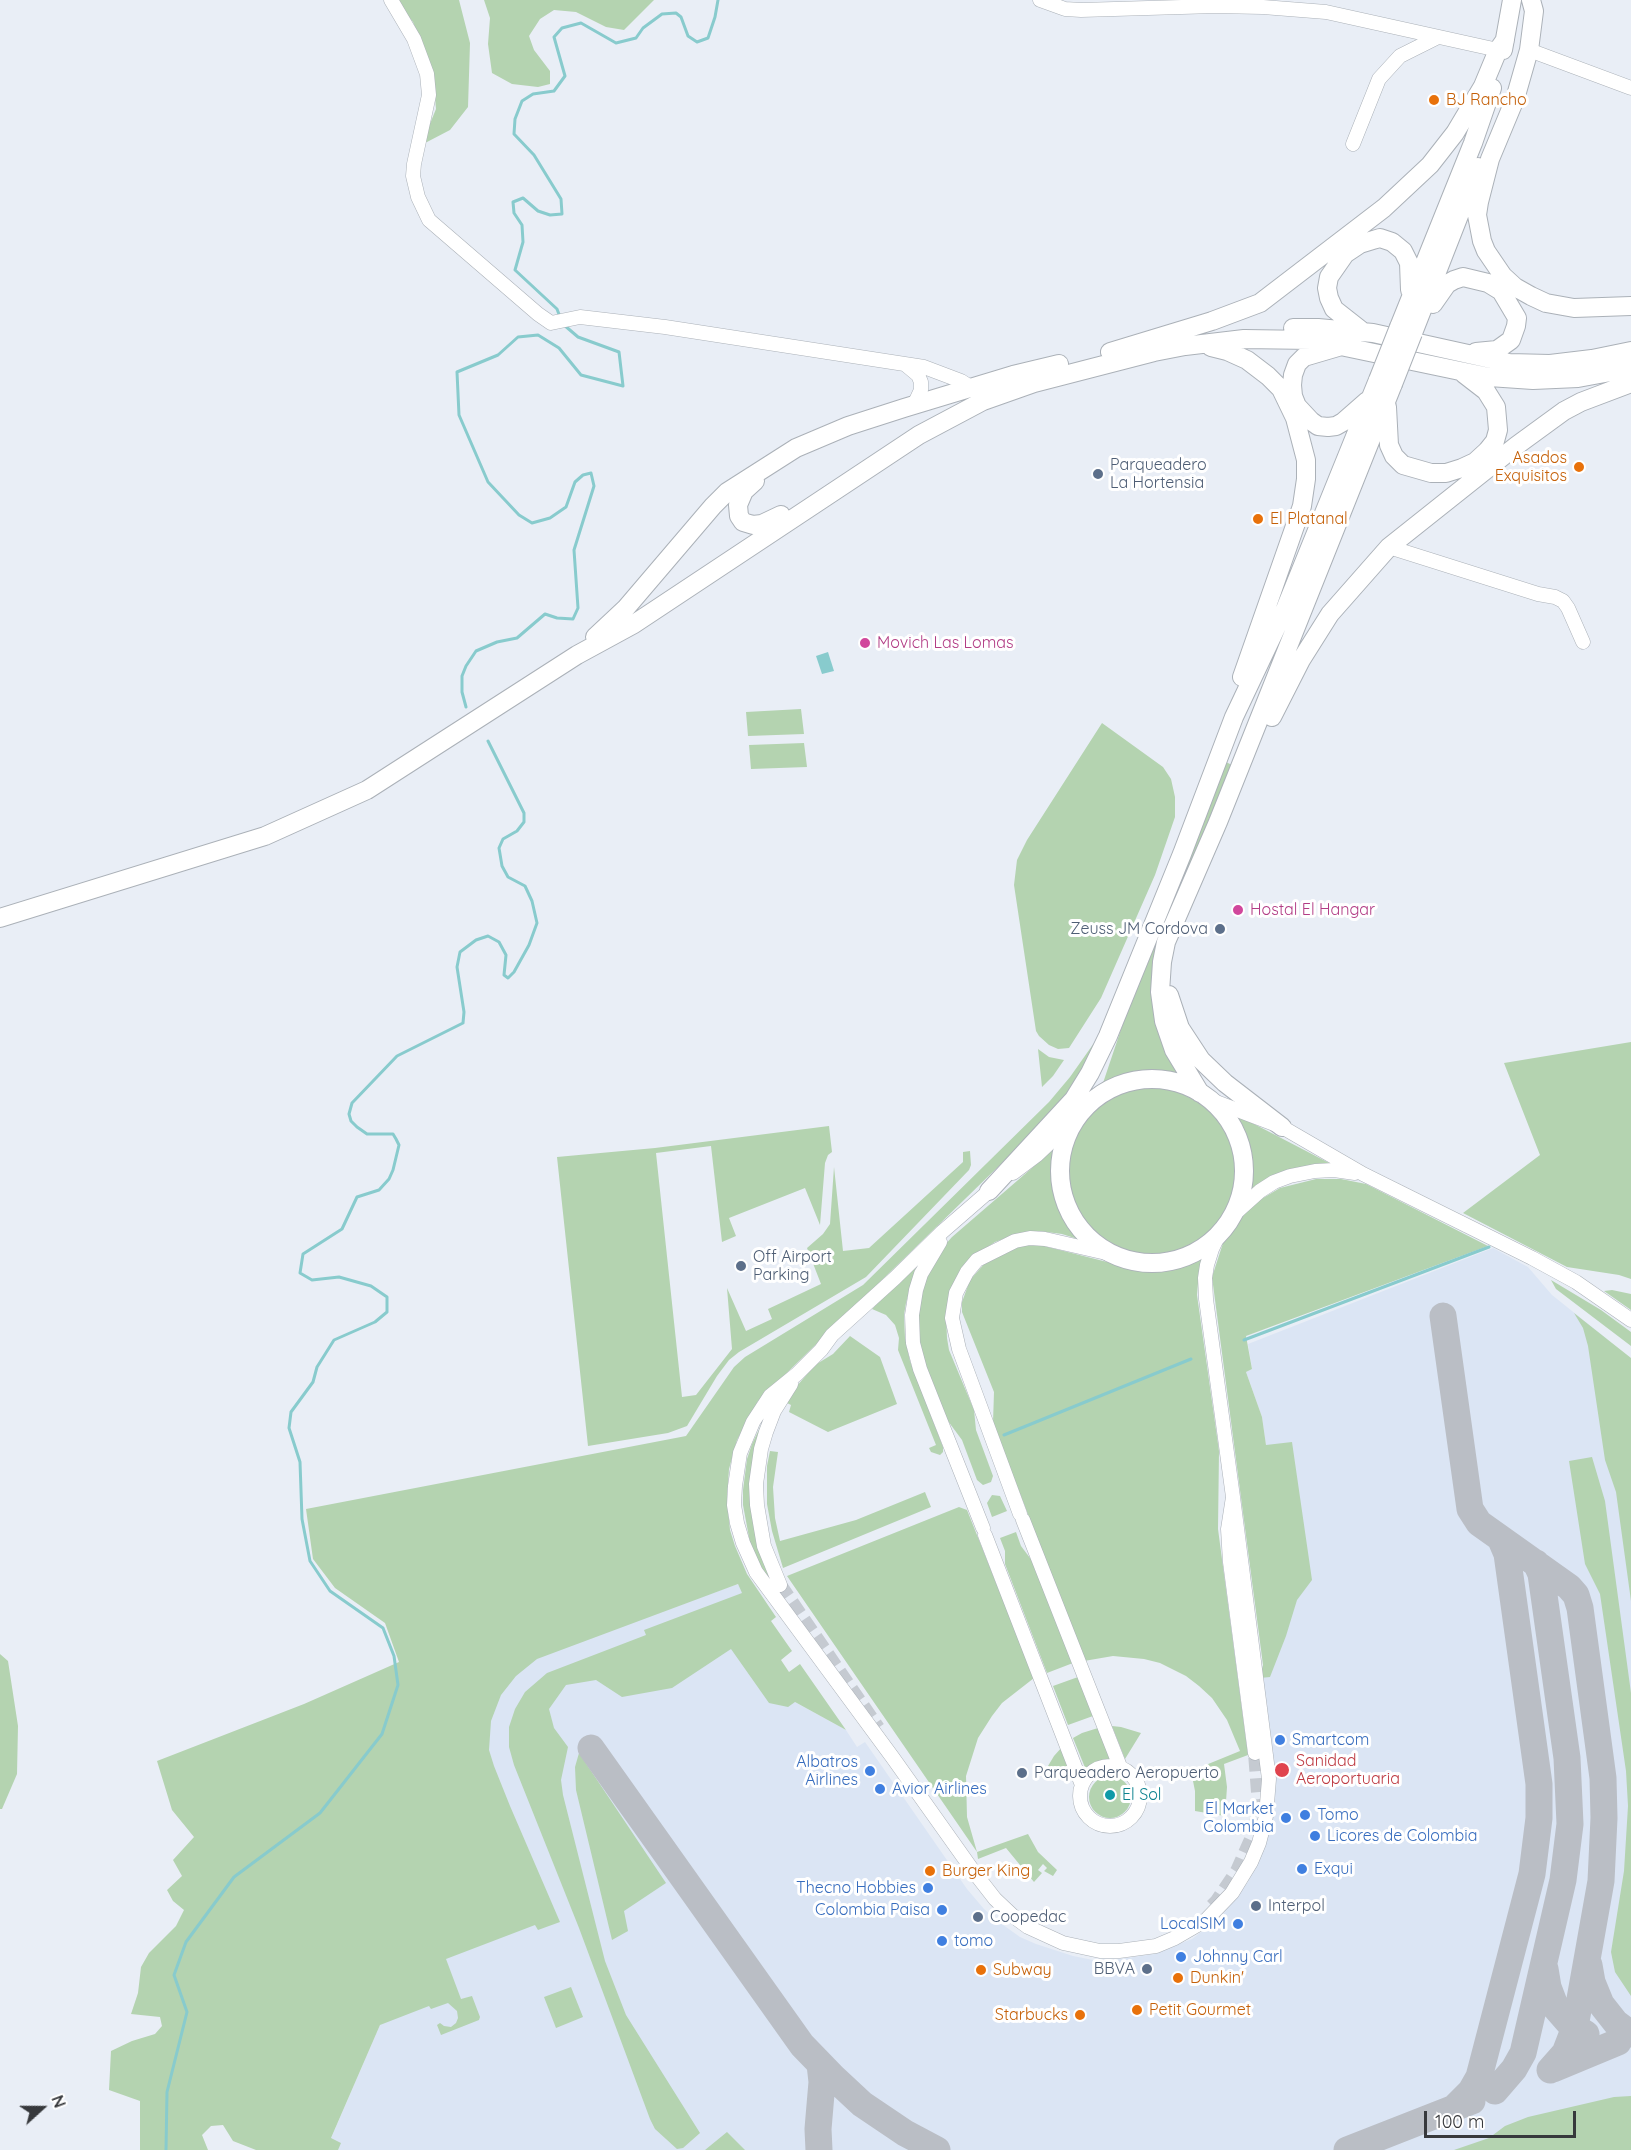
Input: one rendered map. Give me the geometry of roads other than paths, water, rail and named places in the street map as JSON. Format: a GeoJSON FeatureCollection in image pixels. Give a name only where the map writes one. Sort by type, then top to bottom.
{"type":"FeatureCollection","features":[{"type":"Feature","properties":{"kind":"main road"},"geometry":{"type":"LineString","coordinates":[[1410,299],[1473,143],[1498,70],[1501,45],[1512,0]]}},
{"type":"Feature","properties":{"kind":"main road"},"geometry":{"type":"LineString","coordinates":[[1531,0],[1534,11],[1529,50],[1515,99],[1497,140],[1485,178],[1477,215],[1482,241],[1503,276],[1515,287],[1546,303],[1574,308],[1631,306]]}},
{"type":"Feature","properties":{"kind":"main road"},"geometry":{"type":"LineString","coordinates":[[1108,1036],[1100,1075],[1064,1144],[1060,1173],[1064,1195],[1080,1228],[1090,1239],[1114,1255],[1139,1262],[1171,1261],[1201,1249],[1220,1232],[1231,1217],[1242,1187],[1242,1155],[1234,1131],[1224,1114],[1205,1097],[1174,1050],[1164,1021],[1160,992],[1166,942],[1218,822],[1382,390],[1511,78],[1531,0]]}},
{"type":"Feature","properties":{"kind":"main road"},"geometry":{"type":"LineString","coordinates":[[1105,353],[1212,321],[1260,303],[1362,226],[1399,195],[1442,150],[1473,105],[1501,45]]}},
{"type":"Feature","properties":{"kind":"main road"},"geometry":{"type":"LineString","coordinates":[[1364,333],[1334,309],[1327,288],[1329,277],[1345,254],[1380,238],[1392,242],[1403,250],[1409,263],[1410,299],[1406,330]]}},
{"type":"Feature","properties":{"kind":"main road"},"geometry":{"type":"LineString","coordinates":[[1406,330],[1422,324],[1443,289],[1454,280],[1463,277],[1488,283],[1501,291],[1517,318],[1511,340],[1497,350],[1459,362]]}},
{"type":"Feature","properties":{"kind":"main road"},"geometry":{"type":"LineString","coordinates":[[577,655],[648,584],[713,506],[728,492],[781,457],[796,448],[848,426],[1013,375],[1105,353],[1228,329],[1318,328],[1364,333],[1459,362],[1489,376],[1554,381],[1631,368]]}},
{"type":"Feature","properties":{"kind":"main road"},"geometry":{"type":"LineString","coordinates":[[0,918],[265,836],[367,790],[577,655],[634,624],[919,435],[983,401],[1034,383],[1154,352],[1244,339],[1312,340],[1459,362],[1550,364],[1631,351]]}},
{"type":"Feature","properties":{"kind":"main road"},"geometry":{"type":"LineString","coordinates":[[1197,345],[1227,351],[1247,360],[1268,376],[1287,399],[1306,460],[1305,493],[1302,506],[1242,677],[1234,704],[1234,717]]}},
{"type":"Feature","properties":{"kind":"main road"},"geometry":{"type":"LineString","coordinates":[[1345,346],[1304,357],[1297,364],[1292,385],[1293,396],[1298,406],[1318,426],[1336,426],[1352,416],[1382,390]]}},
{"type":"Feature","properties":{"kind":"main road"},"geometry":{"type":"LineString","coordinates":[[1382,390],[1389,445],[1394,456],[1403,465],[1431,473],[1446,473],[1462,468],[1475,462],[1495,441],[1498,417],[1496,407],[1486,391],[1459,362]]}},
{"type":"Feature","properties":{"kind":"main road"},"geometry":{"type":"LineString","coordinates":[[1218,822],[1300,660],[1344,596],[1389,548],[1530,435],[1564,411],[1631,383]]}},
{"type":"Feature","properties":{"kind":"main road"},"geometry":{"type":"LineString","coordinates":[[989,1191],[1074,1099],[1090,1073],[1108,1036],[1182,854],[1234,717],[1286,607],[1382,390]]}},
{"type":"Feature","properties":{"kind":"main road"},"geometry":{"type":"LineString","coordinates":[[781,457],[744,491],[738,505],[743,522],[753,525],[762,524],[822,498]]}},
{"type":"Feature","properties":{"kind":"main road"},"geometry":{"type":"LineString","coordinates":[[1162,962],[1171,1003],[1180,1028],[1201,1060],[1225,1083],[1282,1127]]}},
{"type":"Feature","properties":{"kind":"main road"},"geometry":{"type":"LineString","coordinates":[[1082,1111],[1109,1089],[1135,1080],[1175,1082],[1205,1097]]}},
{"type":"Feature","properties":{"kind":"street"},"geometry":{"type":"LineString","coordinates":[[391,0],[414,39],[427,74],[429,94],[413,176],[418,197],[429,220],[551,323],[571,318],[665,327],[905,364],[933,369],[972,388]]}},
{"type":"Feature","properties":{"kind":"street"},"geometry":{"type":"LineString","coordinates":[[1040,0],[1065,9],[1081,10],[1215,6],[1311,10],[1438,37],[1501,45]]}},
{"type":"Feature","properties":{"kind":"street"},"geometry":{"type":"LineString","coordinates":[[1353,144],[1379,79],[1400,56],[1438,37]]}},
{"type":"Feature","properties":{"kind":"street"},"geometry":{"type":"LineString","coordinates":[[1529,50],[1631,87]]}},
{"type":"Feature","properties":{"kind":"street"},"geometry":{"type":"LineString","coordinates":[[905,364],[918,375],[921,382],[921,390],[914,405]]}},
{"type":"Feature","properties":{"kind":"street"},"geometry":{"type":"LineString","coordinates":[[1389,548],[1538,594],[1555,597],[1563,601],[1568,608],[1583,642]]}},
{"type":"Feature","properties":{"kind":"street"},"geometry":{"type":"LineString","coordinates":[[1205,1097],[1282,1127],[1363,1174],[1576,1282],[1631,1320]]}},
{"type":"Feature","properties":{"kind":"street"},"geometry":{"type":"LineString","coordinates":[[1082,1111],[1037,1155],[989,1191],[960,1217],[832,1335],[797,1374],[770,1396],[753,1422],[740,1454],[735,1486],[737,1522],[743,1543],[756,1572],[995,1899],[1013,1916],[1045,1936],[1063,1943],[1100,1951],[1137,1950],[1156,1946],[1190,1930],[1220,1907],[1237,1886],[1251,1862],[1266,1816],[1269,1779],[1207,1306],[1205,1278],[1212,1249],[1220,1232]]}},
{"type":"Feature","properties":{"kind":"street"},"geometry":{"type":"LineString","coordinates":[[1231,1217],[1260,1191],[1290,1176],[1334,1170],[1363,1174]]}},
{"type":"Feature","properties":{"kind":"street"},"geometry":{"type":"LineString","coordinates":[[960,1217],[937,1246],[921,1274],[914,1303],[912,1332],[920,1369],[1082,1785],[1081,1803],[1088,1817],[1103,1826],[1121,1824],[1130,1818],[1136,1810],[1139,1793],[1135,1781],[1121,1769],[959,1349],[952,1318],[956,1293],[967,1272],[977,1260],[1015,1241],[1030,1238],[1045,1239],[1114,1255]]}},
{"type":"Feature","properties":{"kind":"street"},"geometry":{"type":"LineString","coordinates":[[780,1585],[764,1546],[756,1484],[766,1432],[774,1411],[797,1374]]}},
{"type":"Feature","properties":{"kind":"street"},"geometry":{"type":"LineString","coordinates":[[1233,1497],[1228,1529],[1230,1562],[1255,1753]]}},
{"type":"Feature","properties":{"kind":"street"},"geometry":{"type":"LineString","coordinates":[[1082,1785],[1090,1774],[1101,1768],[1121,1769]]}},
{"type":"Feature","properties":{"kind":"water"},"geometry":{"type":"Polygon","coordinates":[[[828,652],[834,671],[822,674],[816,656],[828,652]]]}},
{"type":"Feature","properties":{"kind":"waterway"},"geometry":{"type":"LineString","coordinates":[[560,317],[557,309],[515,270],[523,242],[522,225],[514,213],[513,202],[523,198],[538,211],[550,215],[562,214],[561,199],[534,155],[514,134],[515,119],[522,101],[533,94],[554,91],[565,76],[554,37],[562,28],[581,23],[616,43],[636,38],[643,28],[662,14],[676,13],[681,17],[688,36],[697,42],[708,38],[718,0]]}},
{"type":"Feature","properties":{"kind":"waterway"},"geometry":{"type":"LineString","coordinates":[[466,707],[462,692],[462,676],[476,651],[497,642],[517,638],[545,614],[557,618],[573,619],[578,608],[574,550],[594,486],[591,473],[583,475],[575,482],[566,507],[550,518],[532,523],[519,515],[488,482],[459,415],[457,372],[498,355],[518,337],[538,335],[559,348],[581,375],[623,386],[619,352],[578,337],[564,325]]}},
{"type":"Feature","properties":{"kind":"waterway"},"geometry":{"type":"LineString","coordinates":[[166,2150],[167,2092],[187,2012],[174,1975],[186,1942],[234,1877],[320,1813],[382,1734],[398,1685],[394,1656],[383,1628],[330,1591],[310,1561],[302,1519],[300,1462],[289,1428],[291,1412],[313,1382],[317,1367],[334,1340],[375,1322],[387,1312],[387,1297],[371,1286],[339,1277],[312,1280],[300,1273],[303,1254],[342,1229],[357,1197],[379,1190],[389,1179],[393,1170],[399,1145],[393,1134],[367,1134],[357,1127],[351,1121],[349,1114],[352,1103],[397,1056],[463,1023],[464,1012],[457,967],[460,952],[476,940],[488,936],[499,942],[506,955],[504,975],[508,978],[514,972],[529,945],[537,923],[532,901],[525,886],[508,877],[502,866],[499,848],[503,839],[517,831],[524,822],[524,813],[488,741]]}},
{"type":"Feature","properties":{"kind":"waterway"},"geometry":{"type":"LineString","coordinates":[[1244,1340],[1489,1247]]}},
{"type":"Feature","properties":{"kind":"waterway"},"geometry":{"type":"LineString","coordinates":[[1004,1435],[1191,1359]]}},
{"type":"Feature","properties":{"kind":"tunnel"},"geometry":{"type":"LineString","coordinates":[[780,1585],[878,1728]]}},
{"type":"Feature","properties":{"kind":"tunnel"},"geometry":{"type":"LineString","coordinates":[[1212,1906],[1237,1871],[1253,1835],[1259,1805],[1255,1753]]}},
{"type":"Feature","properties":{"kind":"place","name":"BJ Rancho"},"geometry":{"type":"Point","coordinates":[1434,100]}},
{"type":"Feature","properties":{"kind":"place","name":"Asados Exquisitos"},"geometry":{"type":"Point","coordinates":[1579,467]}},
{"type":"Feature","properties":{"kind":"place","name":"Parqueadero La Hortensia"},"geometry":{"type":"Point","coordinates":[1098,474]}},
{"type":"Feature","properties":{"kind":"place","name":"El Platanal"},"geometry":{"type":"Point","coordinates":[1258,519]}},
{"type":"Feature","properties":{"kind":"place","name":"Movich Las Lomas"},"geometry":{"type":"Point","coordinates":[865,643]}},
{"type":"Feature","properties":{"kind":"place","name":"Hostal El Hangar"},"geometry":{"type":"Point","coordinates":[1238,910]}},
{"type":"Feature","properties":{"kind":"place","name":"Zeuss JM Cordova"},"geometry":{"type":"Point","coordinates":[1220,929]}},
{"type":"Feature","properties":{"kind":"place","name":"Off Airport Parking"},"geometry":{"type":"Point","coordinates":[741,1266]}},
{"type":"Feature","properties":{"kind":"place","name":"Smartcom"},"geometry":{"type":"Point","coordinates":[1280,1740]}},
{"type":"Feature","properties":{"kind":"place","name":"Sanidad Aeroportuaria"},"geometry":{"type":"Point","coordinates":[1282,1770]}},
{"type":"Feature","properties":{"kind":"place","name":"Albatros Airlines"},"geometry":{"type":"Point","coordinates":[870,1771]}},
{"type":"Feature","properties":{"kind":"place","name":"Parqueadero Aeropuerto"},"geometry":{"type":"Point","coordinates":[1022,1773]}},
{"type":"Feature","properties":{"kind":"place","name":"Avior Airlines"},"geometry":{"type":"Point","coordinates":[880,1789]}},
{"type":"Feature","properties":{"kind":"place","name":"El Sol"},"geometry":{"type":"Point","coordinates":[1110,1795]}},
{"type":"Feature","properties":{"kind":"place","name":"Tomo"},"geometry":{"type":"Point","coordinates":[1305,1815]}},
{"type":"Feature","properties":{"kind":"place","name":"El Market Colombia"},"geometry":{"type":"Point","coordinates":[1286,1818]}},
{"type":"Feature","properties":{"kind":"place","name":"Licores de Colombia"},"geometry":{"type":"Point","coordinates":[1315,1836]}},
{"type":"Feature","properties":{"kind":"place","name":"Exqui"},"geometry":{"type":"Point","coordinates":[1302,1869]}},
{"type":"Feature","properties":{"kind":"place","name":"Burger King"},"geometry":{"type":"Point","coordinates":[930,1871]}},
{"type":"Feature","properties":{"kind":"place","name":"Thecno Hobbies"},"geometry":{"type":"Point","coordinates":[928,1888]}},
{"type":"Feature","properties":{"kind":"place","name":"Interpol"},"geometry":{"type":"Point","coordinates":[1256,1906]}},
{"type":"Feature","properties":{"kind":"place","name":"Colombia Paisa"},"geometry":{"type":"Point","coordinates":[942,1910]}},
{"type":"Feature","properties":{"kind":"place","name":"Coopedac"},"geometry":{"type":"Point","coordinates":[978,1917]}},
{"type":"Feature","properties":{"kind":"place","name":"LocalSIM"},"geometry":{"type":"Point","coordinates":[1238,1924]}},
{"type":"Feature","properties":{"kind":"place","name":"tomo"},"geometry":{"type":"Point","coordinates":[942,1941]}},
{"type":"Feature","properties":{"kind":"place","name":"Johnny Carl"},"geometry":{"type":"Point","coordinates":[1181,1957]}},
{"type":"Feature","properties":{"kind":"place","name":"BBVA"},"geometry":{"type":"Point","coordinates":[1147,1969]}},
{"type":"Feature","properties":{"kind":"place","name":"Subway"},"geometry":{"type":"Point","coordinates":[981,1970]}},
{"type":"Feature","properties":{"kind":"place","name":"Dunkin'"},"geometry":{"type":"Point","coordinates":[1178,1978]}},
{"type":"Feature","properties":{"kind":"place","name":"Petit Gourmet"},"geometry":{"type":"Point","coordinates":[1137,2010]}},
{"type":"Feature","properties":{"kind":"place","name":"Starbucks"},"geometry":{"type":"Point","coordinates":[1080,2015]}}]}
